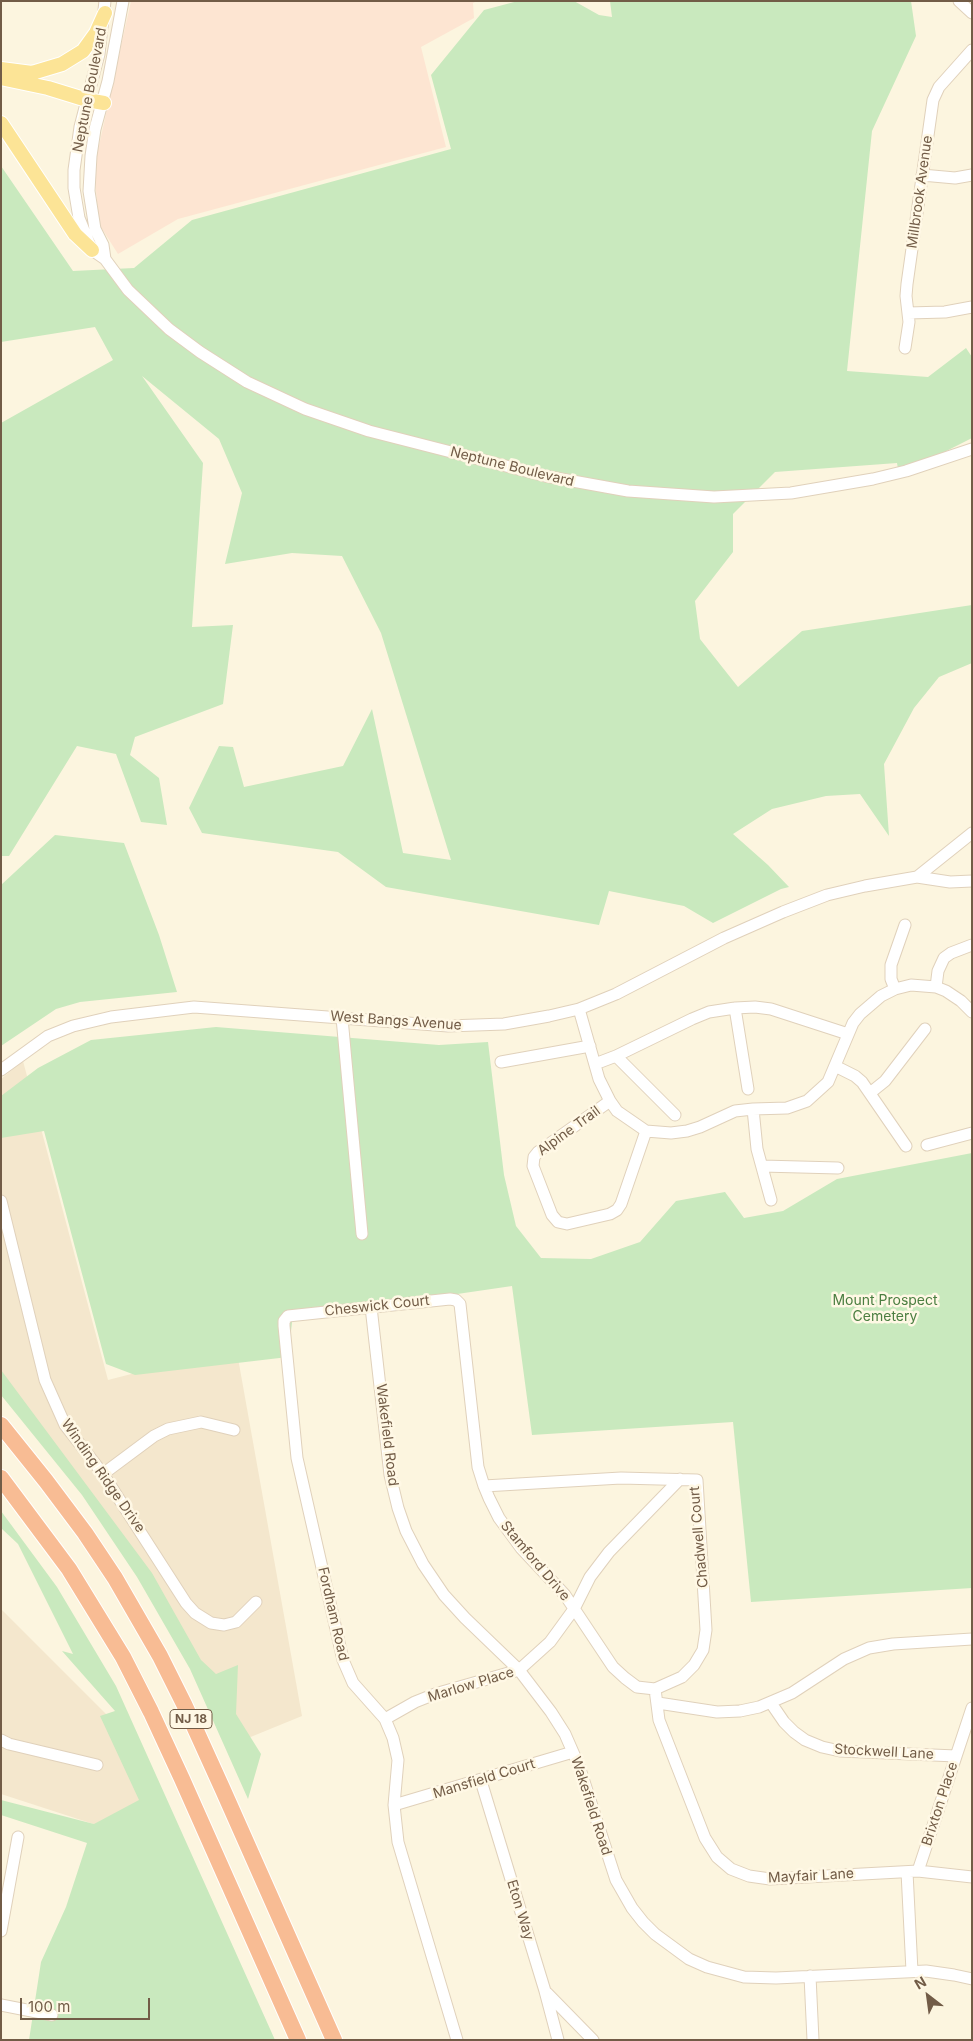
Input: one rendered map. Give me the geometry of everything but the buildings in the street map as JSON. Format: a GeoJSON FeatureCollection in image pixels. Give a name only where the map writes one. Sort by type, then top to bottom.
{"type":"FeatureCollection","features":[{"type":"Feature","properties":{"kind":"highway","name":"NJ 18"},"geometry":{"type":"LineString","coordinates":[[1,1425],[85,1533],[115,1578],[160,1656],[220,1782],[334,2040]]}},
{"type":"Feature","properties":{"kind":"highway","name":"NJ 18"},"geometry":{"type":"LineString","coordinates":[[1,1478],[69,1569],[123,1657],[182,1779],[298,2040]]}},
{"type":"Feature","properties":{"kind":"main road"},"geometry":{"type":"LineString","coordinates":[[1,69],[32,73],[62,64],[82,50],[96,32],[105,7]]}},
{"type":"Feature","properties":{"kind":"main road"},"geometry":{"type":"LineString","coordinates":[[1,78],[104,103]]}},
{"type":"Feature","properties":{"kind":"main road"},"geometry":{"type":"LineString","coordinates":[[1,123],[75,234],[92,250]]}},
{"type":"Feature","properties":{"kind":"street","name":"Neptune Boulevard"},"geometry":{"type":"LineString","coordinates":[[105,259],[103,245],[95,230],[89,191],[91,156],[95,129],[104,103],[123,1]]}},
{"type":"Feature","properties":{"kind":"street"},"geometry":{"type":"LineString","coordinates":[[959,1],[972,13]]}},
{"type":"Feature","properties":{"kind":"street","name":"Neptune Boulevard"},"geometry":{"type":"LineString","coordinates":[[105,7],[99,54],[80,127],[74,188],[79,218],[92,250],[105,259],[128,290],[169,329],[226,370],[276,396],[334,420],[369,431],[574,482],[628,491],[688,496],[767,495],[815,490],[873,479],[922,466],[972,449]]}},
{"type":"Feature","properties":{"kind":"street","name":"Millbrook Avenue"},"geometry":{"type":"LineString","coordinates":[[905,348],[908,335],[907,284],[935,93],[972,50]]}},
{"type":"Feature","properties":{"kind":"street"},"geometry":{"type":"LineString","coordinates":[[922,175],[955,178],[972,175]]}},
{"type":"Feature","properties":{"kind":"street"},"geometry":{"type":"LineString","coordinates":[[908,313],[945,312],[972,307]]}},
{"type":"Feature","properties":{"kind":"street","name":"West Bangs Avenue"},"geometry":{"type":"LineString","coordinates":[[1,1070],[48,1036],[73,1026],[111,1016],[194,1007],[416,1025],[467,1026],[504,1024],[579,1009],[616,994],[724,938],[783,912],[827,895],[917,877],[972,833]]}},
{"type":"Feature","properties":{"kind":"street"},"geometry":{"type":"LineString","coordinates":[[917,877],[950,882],[972,881]]}},
{"type":"Feature","properties":{"kind":"street"},"geometry":{"type":"LineString","coordinates":[[895,989],[891,979],[891,965],[905,924]]}},
{"type":"Feature","properties":{"kind":"street"},"geometry":{"type":"LineString","coordinates":[[936,987],[938,971],[944,958],[951,953],[972,945]]}},
{"type":"Feature","properties":{"kind":"street"},"geometry":{"type":"LineString","coordinates":[[646,1131],[671,1133],[687,1131],[700,1127],[730,1112],[787,1108],[807,1101],[828,1082],[848,1034],[860,1014],[881,996],[895,989],[911,985],[936,987],[961,1001],[972,1012]]}},
{"type":"Feature","properties":{"kind":"street"},"geometry":{"type":"LineString","coordinates":[[595,1064],[709,1012],[736,1008],[755,1006],[771,1009],[848,1034]]}},
{"type":"Feature","properties":{"kind":"street"},"geometry":{"type":"LineString","coordinates":[[736,1008],[748,1089]]}},
{"type":"Feature","properties":{"kind":"street","name":"Alpine Trail"},"geometry":{"type":"LineString","coordinates":[[579,1009],[599,1079],[610,1102],[618,1111],[646,1131],[621,1204],[617,1210],[610,1214],[567,1224],[558,1222],[552,1215],[533,1166],[534,1157],[538,1152],[610,1102]]}},
{"type":"Feature","properties":{"kind":"street"},"geometry":{"type":"LineString","coordinates":[[342,1018],[362,1234]]}},
{"type":"Feature","properties":{"kind":"street"},"geometry":{"type":"LineString","coordinates":[[870,1094],[885,1081],[925,1029]]}},
{"type":"Feature","properties":{"kind":"street"},"geometry":{"type":"LineString","coordinates":[[501,1062],[590,1046]]}},
{"type":"Feature","properties":{"kind":"street"},"geometry":{"type":"LineString","coordinates":[[616,1056],[676,1115]]}},
{"type":"Feature","properties":{"kind":"street"},"geometry":{"type":"LineString","coordinates":[[835,1066],[855,1076],[870,1094],[906,1146]]}},
{"type":"Feature","properties":{"kind":"street"},"geometry":{"type":"LineString","coordinates":[[753,1109],[754,1136],[771,1200]]}},
{"type":"Feature","properties":{"kind":"street"},"geometry":{"type":"LineString","coordinates":[[927,1145],[972,1133]]}},
{"type":"Feature","properties":{"kind":"street"},"geometry":{"type":"LineString","coordinates":[[762,1166],[838,1168]]}},
{"type":"Feature","properties":{"kind":"street","name":"Winding Ridge Drive"},"geometry":{"type":"LineString","coordinates":[[1,1201],[49,1391],[65,1425],[103,1474],[186,1603],[195,1613],[211,1623],[232,1624],[256,1602]]}},
{"type":"Feature","properties":{"kind":"street","name":"Cheswick Court"},"geometry":{"type":"LineString","coordinates":[[288,1316],[450,1299],[456,1300],[462,1308]]}},
{"type":"Feature","properties":{"kind":"street","name":"Wakefield Road"},"geometry":{"type":"LineString","coordinates":[[371,1307],[390,1475],[406,1531],[422,1564],[444,1596],[464,1618],[520,1670],[551,1712],[573,1752],[584,1778],[616,1880],[632,1908],[655,1934],[689,1959],[724,1973],[761,1978],[912,1971],[941,1972],[972,1979]]}},
{"type":"Feature","properties":{"kind":"street","name":"Stamford Drive"},"geometry":{"type":"LineString","coordinates":[[462,1308],[477,1457],[489,1498],[506,1530],[556,1584],[613,1667],[637,1687],[655,1689]]}},
{"type":"Feature","properties":{"kind":"street","name":"Fordham Road"},"geometry":{"type":"LineString","coordinates":[[288,1316],[284,1321],[284,1326],[297,1458],[342,1660],[353,1683],[385,1719],[393,1738],[398,1760],[394,1805],[398,1842],[457,2040]]}},
{"type":"Feature","properties":{"kind":"street"},"geometry":{"type":"LineString","coordinates":[[103,1474],[154,1436],[168,1429],[201,1422],[234,1430]]}},
{"type":"Feature","properties":{"kind":"street","name":"Chadwell Court"},"geometry":{"type":"LineString","coordinates":[[484,1486],[621,1478],[697,1480],[706,1630],[705,1645],[700,1658],[689,1671],[682,1677],[655,1689]]}},
{"type":"Feature","properties":{"kind":"street","name":"Marlow Place"},"geometry":{"type":"LineString","coordinates":[[385,1719],[415,1702],[435,1694],[520,1670],[550,1642],[574,1608],[590,1577],[609,1552],[680,1479]]}},
{"type":"Feature","properties":{"kind":"street"},"geometry":{"type":"LineString","coordinates":[[658,1703],[716,1712],[740,1711],[771,1703],[792,1693],[844,1659],[869,1648],[893,1644],[972,1639]]}},
{"type":"Feature","properties":{"kind":"street","name":"Mayfair Lane"},"geometry":{"type":"LineString","coordinates":[[655,1689],[659,1720],[705,1838],[717,1857],[730,1868],[749,1876],[770,1880],[913,1871],[972,1877]]}},
{"type":"Feature","properties":{"kind":"street","name":"Stockwell Lane"},"geometry":{"type":"LineString","coordinates":[[771,1703],[784,1722],[794,1732],[805,1740],[822,1747],[840,1750],[956,1756]]}},
{"type":"Feature","properties":{"kind":"street","name":"Brixton Place"},"geometry":{"type":"LineString","coordinates":[[912,1971],[913,1871],[972,1708]]}},
{"type":"Feature","properties":{"kind":"street"},"geometry":{"type":"LineString","coordinates":[[1,1740],[9,1744],[97,1765]]}},
{"type":"Feature","properties":{"kind":"street","name":"Mansfield Court"},"geometry":{"type":"LineString","coordinates":[[394,1805],[481,1781],[573,1752]]}},
{"type":"Feature","properties":{"kind":"street","name":"Eton Way"},"geometry":{"type":"LineString","coordinates":[[481,1781],[546,1991],[558,2040]]}},
{"type":"Feature","properties":{"kind":"street"},"geometry":{"type":"LineString","coordinates":[[1,1931],[18,1837]]}},
{"type":"Feature","properties":{"kind":"street"},"geometry":{"type":"LineString","coordinates":[[810,1976],[814,2040]]}},
{"type":"Feature","properties":{"kind":"street"},"geometry":{"type":"LineString","coordinates":[[546,1991],[593,2040]]}},
{"type":"Feature","properties":{"kind":"street"},"geometry":{"type":"LineString","coordinates":[[1,2005],[52,2015]]}},
{"type":"Feature","properties":{"kind":"shaded area"},"geometry":{"type":"Polygon","coordinates":[[[131,1],[477,1],[473,3],[474,18],[421,47],[446,147],[178,219],[118,254],[99,224],[94,168],[131,1]]]}},
{"type":"Feature","properties":{"kind":"shaded area"},"geometry":{"type":"Polygon","coordinates":[[[23,1061],[108,1380],[236,1347],[302,1716],[231,1745],[129,1552],[1,1391],[1,1079],[23,1061]]]}},
{"type":"Feature","properties":{"kind":"shaded area"},"geometry":{"type":"Polygon","coordinates":[[[1,1609],[127,1735],[148,1794],[118,1832],[1,1794],[1,1609]]]}},
{"type":"Feature","properties":{"kind":"green space"},"geometry":{"type":"Polygon","coordinates":[[[518,1],[574,1],[599,15],[612,17],[610,1],[911,1],[916,36],[872,131],[847,371],[928,377],[966,348],[972,357],[972,438],[899,475],[897,463],[775,472],[733,514],[733,552],[695,601],[700,639],[738,687],[802,631],[972,605],[972,663],[939,677],[914,708],[884,764],[889,836],[860,794],[826,796],[772,809],[733,834],[768,865],[789,887],[781,889],[713,923],[684,906],[609,891],[599,925],[386,887],[338,852],[202,833],[189,808],[219,746],[233,747],[244,787],[343,766],[372,709],[403,853],[451,860],[381,633],[342,556],[292,553],[225,564],[242,493],[219,439],[142,376],[203,463],[192,627],[233,625],[223,704],[135,737],[130,755],[159,778],[167,825],[141,822],[116,754],[77,746],[9,856],[1,856],[1,423],[113,360],[95,327],[1,342],[1,166],[73,271],[134,268],[192,220],[451,149],[431,75],[484,10],[518,1]]]}},
{"type":"Feature","properties":{"kind":"green space"},"geometry":{"type":"Polygon","coordinates":[[[55,835],[124,843],[159,935],[177,992],[80,1002],[56,1009],[1,1046],[1,885],[55,835]]]}},
{"type":"Feature","properties":{"kind":"green space","name":"Mount Prospect Cemetery"},"geometry":{"type":"Polygon","coordinates":[[[216,1027],[439,1045],[488,1042],[504,1175],[516,1226],[541,1258],[591,1259],[640,1242],[676,1201],[725,1192],[744,1218],[783,1211],[837,1179],[972,1153],[972,1588],[751,1602],[733,1422],[532,1435],[512,1286],[382,1305],[293,1314],[288,1357],[135,1375],[106,1364],[44,1131],[1,1138],[1,1096],[38,1068],[91,1040],[216,1027]]]}},
{"type":"Feature","properties":{"kind":"green space"},"geometry":{"type":"Polygon","coordinates":[[[1,1370],[152,1573],[201,1660],[216,1674],[238,1665],[236,1714],[261,1754],[248,1799],[190,1669],[137,1577],[82,1495],[1,1395],[1,1370]]]}},
{"type":"Feature","properties":{"kind":"green space"},"geometry":{"type":"Polygon","coordinates":[[[1,1511],[57,1587],[116,1686],[275,2040],[29,2040],[41,1962],[66,1907],[87,1843],[1,1815],[1,1800],[94,1824],[139,1800],[100,1716],[115,1711],[62,1651],[73,1654],[18,1544],[1,1528],[1,1511]]]}}]}
